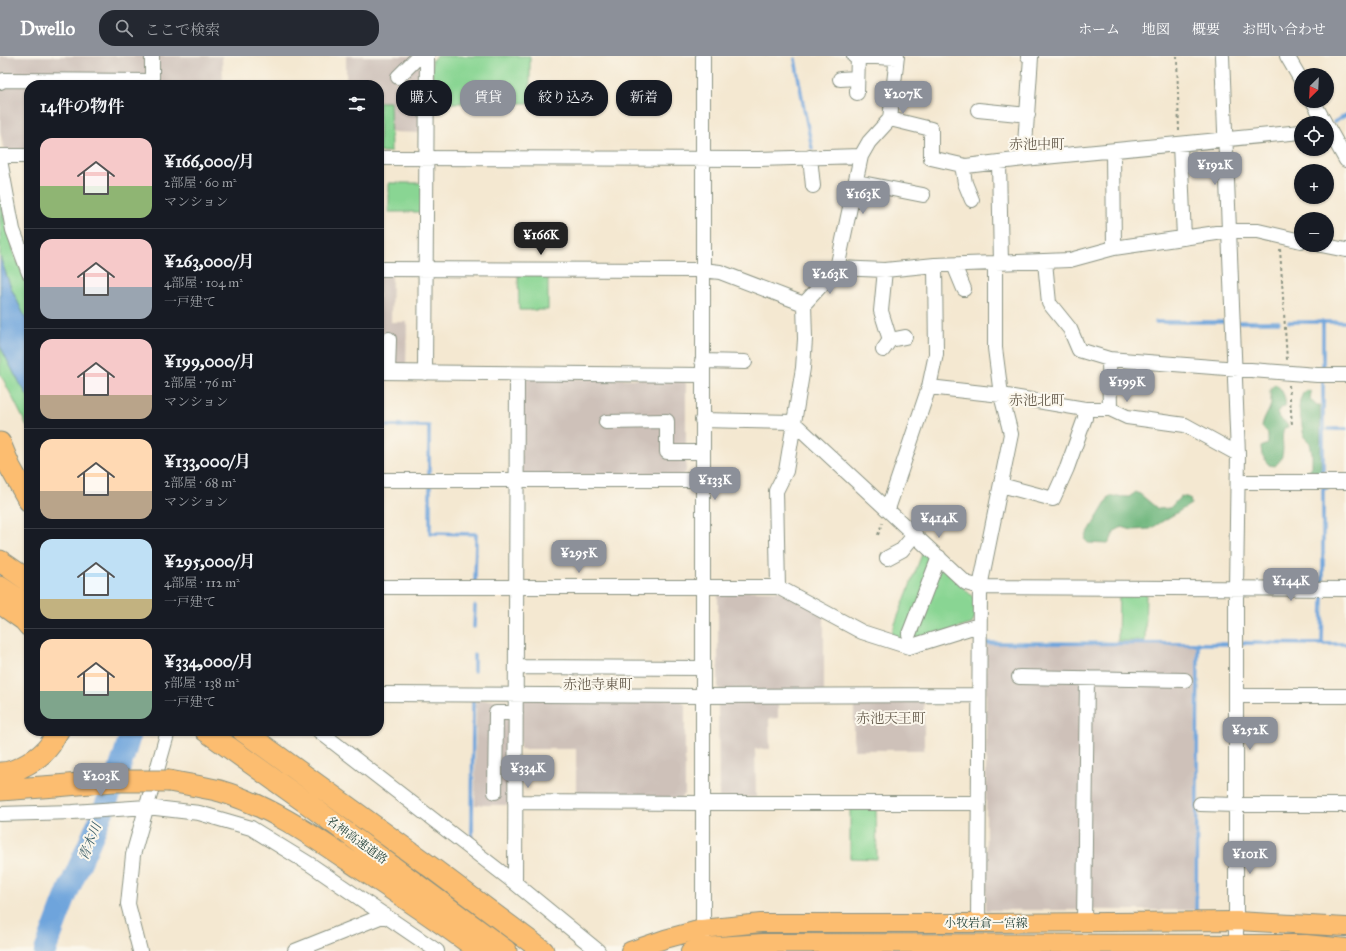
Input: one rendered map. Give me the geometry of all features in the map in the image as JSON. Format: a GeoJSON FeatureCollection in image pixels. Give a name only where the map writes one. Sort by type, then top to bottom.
{"type":"FeatureCollection","features":[{"type":"Feature","properties":{"kind":"highway"},"geometry":{"type":"LineString","coordinates":[[0,443],[10,467],[24,492]]}},
{"type":"Feature","properties":{"kind":"highway"},"geometry":{"type":"LineString","coordinates":[[0,561],[24,578]]}},
{"type":"Feature","properties":{"kind":"highway"},"geometry":{"type":"LineString","coordinates":[[0,587],[24,604]]}},
{"type":"Feature","properties":{"kind":"highway"},"geometry":{"type":"LineString","coordinates":[[0,603],[24,620]]}},
{"type":"Feature","properties":{"kind":"highway"},"geometry":{"type":"LineString","coordinates":[[0,773],[5,773],[29,764],[50,746],[55,736]]}},
{"type":"Feature","properties":{"kind":"highway","name":"名神高速道路"},"geometry":{"type":"LineString","coordinates":[[213,736],[402,873],[506,951]]}},
{"type":"Feature","properties":{"kind":"highway","name":"名神高速道路"},"geometry":{"type":"LineString","coordinates":[[250,736],[432,868],[542,951]]}},
{"type":"Feature","properties":{"kind":"highway"},"geometry":{"type":"LineString","coordinates":[[268,736],[557,951]]}},
{"type":"Feature","properties":{"kind":"highway"},"geometry":{"type":"LineString","coordinates":[[0,790],[113,781],[169,781],[220,792],[250,803],[283,819],[335,851],[480,951]]}},
{"type":"Feature","properties":{"kind":"main road","name":"小牧岩倉一宮線"},"geometry":{"type":"LineString","coordinates":[[630,951],[665,939],[702,929],[761,923],[1237,921],[1346,927]]}},
{"type":"Feature","properties":{"kind":"main road","name":"小牧岩倉一宮線"},"geometry":{"type":"LineString","coordinates":[[696,949],[763,942],[879,947],[1236,948],[1306,944],[1346,948]]}},
{"type":"Feature","properties":{"kind":"street"},"geometry":{"type":"LineString","coordinates":[[152,56],[152,80]]}},
{"type":"Feature","properties":{"kind":"street"},"geometry":{"type":"LineString","coordinates":[[398,77],[419,56]]}},
{"type":"Feature","properties":{"kind":"street"},"geometry":{"type":"LineString","coordinates":[[425,373],[427,56]]}},
{"type":"Feature","properties":{"kind":"street"},"geometry":{"type":"LineString","coordinates":[[696,949],[702,929],[703,56]]}},
{"type":"Feature","properties":{"kind":"street"},"geometry":{"type":"LineString","coordinates":[[778,587],[776,491],[786,471],[803,368],[805,339],[804,304],[838,268],[857,182],[861,156],[869,142],[890,120],[897,57],[854,56]]}},
{"type":"Feature","properties":{"kind":"street"},"geometry":{"type":"LineString","coordinates":[[857,93],[858,56]]}},
{"type":"Feature","properties":{"kind":"street"},"geometry":{"type":"LineString","coordinates":[[1024,159],[1031,57],[1028,56]]}},
{"type":"Feature","properties":{"kind":"street"},"geometry":{"type":"LineString","coordinates":[[1222,56],[1238,454],[1236,588],[1236,948]]}},
{"type":"Feature","properties":{"kind":"street"},"geometry":{"type":"LineString","coordinates":[[1287,56],[1294,68]]}},
{"type":"Feature","properties":{"kind":"street"},"geometry":{"type":"LineString","coordinates":[[840,79],[857,78]]}},
{"type":"Feature","properties":{"kind":"street"},"geometry":{"type":"LineString","coordinates":[[0,82],[4,80],[24,80]]}},
{"type":"Feature","properties":{"kind":"street"},"geometry":{"type":"LineString","coordinates":[[978,110],[1028,115]]}},
{"type":"Feature","properties":{"kind":"street"},"geometry":{"type":"LineString","coordinates":[[890,120],[931,129],[931,158],[966,166],[1294,133]]}},
{"type":"Feature","properties":{"kind":"street"},"geometry":{"type":"LineString","coordinates":[[1334,139],[1346,160]]}},
{"type":"Feature","properties":{"kind":"street"},"geometry":{"type":"LineString","coordinates":[[1180,144],[1184,238]]}},
{"type":"Feature","properties":{"kind":"street"},"geometry":{"type":"LineString","coordinates":[[1113,151],[1114,248]]}},
{"type":"Feature","properties":{"kind":"street"},"geometry":{"type":"LineString","coordinates":[[0,156],[24,156]]}},
{"type":"Feature","properties":{"kind":"street"},"geometry":{"type":"LineString","coordinates":[[384,158],[758,159],[810,156],[861,156]]}},
{"type":"Feature","properties":{"kind":"street"},"geometry":{"type":"LineString","coordinates":[[810,156],[813,186]]}},
{"type":"Feature","properties":{"kind":"street"},"geometry":{"type":"LineString","coordinates":[[0,160],[13,230],[24,259]]}},
{"type":"Feature","properties":{"kind":"street"},"geometry":{"type":"LineString","coordinates":[[978,923],[980,587],[1011,434],[1001,395],[995,348],[999,162]]}},
{"type":"Feature","properties":{"kind":"street"},"geometry":{"type":"LineString","coordinates":[[962,165],[965,183],[972,200]]}},
{"type":"Feature","properties":{"kind":"street"},"geometry":{"type":"LineString","coordinates":[[857,182],[923,195]]}},
{"type":"Feature","properties":{"kind":"street"},"geometry":{"type":"LineString","coordinates":[[838,268],[885,270],[935,265],[1070,260],[1114,248],[1230,231],[1258,232],[1294,239]]}},
{"type":"Feature","properties":{"kind":"street"},"geometry":{"type":"LineString","coordinates":[[1334,248],[1346,250]]}},
{"type":"Feature","properties":{"kind":"street"},"geometry":{"type":"LineString","coordinates":[[1045,262],[1049,303],[1070,329],[1079,350],[1109,359],[1317,375],[1346,375]]}},
{"type":"Feature","properties":{"kind":"street"},"geometry":{"type":"LineString","coordinates":[[888,509],[929,387],[936,354],[935,265]]}},
{"type":"Feature","properties":{"kind":"street"},"geometry":{"type":"LineString","coordinates":[[954,265],[964,289]]}},
{"type":"Feature","properties":{"kind":"street"},"geometry":{"type":"LineString","coordinates":[[384,269],[703,270],[720,272],[804,304]]}},
{"type":"Feature","properties":{"kind":"street"},"geometry":{"type":"LineString","coordinates":[[885,270],[881,311],[887,345],[905,337]]}},
{"type":"Feature","properties":{"kind":"street"},"geometry":{"type":"LineString","coordinates":[[389,339],[384,372],[516,374],[702,368],[745,362]]}},
{"type":"Feature","properties":{"kind":"street"},"geometry":{"type":"LineString","coordinates":[[1109,359],[1110,409]]}},
{"type":"Feature","properties":{"kind":"street"},"geometry":{"type":"LineString","coordinates":[[515,883],[516,374]]}},
{"type":"Feature","properties":{"kind":"street"},"geometry":{"type":"LineString","coordinates":[[929,387],[1001,395],[1085,409],[1110,409],[1127,417],[1185,425],[1238,454]]}},
{"type":"Feature","properties":{"kind":"street"},"geometry":{"type":"LineString","coordinates":[[1001,485],[1054,499],[1067,468],[1084,418],[1085,409]]}},
{"type":"Feature","properties":{"kind":"street"},"geometry":{"type":"LineString","coordinates":[[702,420],[793,422],[966,583],[980,587],[1346,589]]}},
{"type":"Feature","properties":{"kind":"street"},"geometry":{"type":"LineString","coordinates":[[606,422],[667,421],[667,452],[702,452]]}},
{"type":"Feature","properties":{"kind":"street"},"geometry":{"type":"LineString","coordinates":[[384,480],[702,480]]}},
{"type":"Feature","properties":{"kind":"street"},"geometry":{"type":"LineString","coordinates":[[1238,482],[1346,482]]}},
{"type":"Feature","properties":{"kind":"street"},"geometry":{"type":"LineString","coordinates":[[887,558],[902,550],[915,534]]}},
{"type":"Feature","properties":{"kind":"street"},"geometry":{"type":"LineString","coordinates":[[909,634],[939,557]]}},
{"type":"Feature","properties":{"kind":"street"},"geometry":{"type":"LineString","coordinates":[[384,587],[778,587],[862,632],[909,647],[979,625]]}},
{"type":"Feature","properties":{"kind":"street"},"geometry":{"type":"LineString","coordinates":[[516,667],[702,668]]}},
{"type":"Feature","properties":{"kind":"street"},"geometry":{"type":"LineString","coordinates":[[1019,677],[1185,680]]}},
{"type":"Feature","properties":{"kind":"street"},"geometry":{"type":"LineString","coordinates":[[1084,922],[1087,678]]}},
{"type":"Feature","properties":{"kind":"street"},"geometry":{"type":"LineString","coordinates":[[384,694],[702,696],[979,695]]}},
{"type":"Feature","properties":{"kind":"street"},"geometry":{"type":"LineString","coordinates":[[1237,696],[1346,696]]}},
{"type":"Feature","properties":{"kind":"street"},"geometry":{"type":"LineString","coordinates":[[495,792],[496,713],[516,713]]}},
{"type":"Feature","properties":{"kind":"street"},"geometry":{"type":"LineString","coordinates":[[140,951],[128,904],[133,855],[167,736]]}},
{"type":"Feature","properties":{"kind":"street"},"geometry":{"type":"LineString","coordinates":[[325,736],[515,883],[598,951]]}},
{"type":"Feature","properties":{"kind":"street"},"geometry":{"type":"LineString","coordinates":[[515,802],[702,804],[979,803]]}},
{"type":"Feature","properties":{"kind":"street"},"geometry":{"type":"LineString","coordinates":[[1200,804],[1346,805]]}},
{"type":"Feature","properties":{"kind":"street"},"geometry":{"type":"LineString","coordinates":[[0,814],[73,812],[147,807],[199,814],[251,828],[312,865],[437,951]]}},
{"type":"Feature","properties":{"kind":"street"},"geometry":{"type":"LineString","coordinates":[[295,951],[385,915]]}},
{"type":"Feature","properties":{"kind":"path"},"geometry":{"type":"LineString","coordinates":[[1176,56],[1180,144]]}},
{"type":"Feature","properties":{"kind":"path"},"geometry":{"type":"LineString","coordinates":[[1279,236],[1292,425]]}},
{"type":"Feature","properties":{"kind":"shaded area"},"geometry":{"type":"Polygon","coordinates":[[[0,56],[146,56],[147,80],[24,80],[24,151],[9,151],[3,147],[0,130],[0,56]]]}},
{"type":"Feature","properties":{"kind":"shaded area"},"geometry":{"type":"Polygon","coordinates":[[[159,56],[222,56],[223,80],[157,80],[157,59],[159,56]]]}},
{"type":"Feature","properties":{"kind":"shaded area"},"geometry":{"type":"Polygon","coordinates":[[[346,56],[415,56],[423,63],[423,80],[396,80],[396,116],[423,116],[423,133],[391,132],[390,102],[384,102],[384,80],[346,80],[346,56]]]}},
{"type":"Feature","properties":{"kind":"shaded area"},"geometry":{"type":"Polygon","coordinates":[[[384,273],[392,273],[391,322],[407,322],[406,367],[384,367],[384,273]]]}},
{"type":"Feature","properties":{"kind":"shaded area"},"geometry":{"type":"Polygon","coordinates":[[[527,378],[681,379],[686,383],[686,472],[682,476],[526,475],[521,471],[521,384],[527,378]]]}},
{"type":"Feature","properties":{"kind":"shaded area"},"geometry":{"type":"Polygon","coordinates":[[[722,591],[780,591],[824,615],[824,692],[722,692],[718,688],[718,596],[722,591]]]}},
{"type":"Feature","properties":{"kind":"shaded area"},"geometry":{"type":"Polygon","coordinates":[[[986,645],[1196,645],[1194,910],[986,910],[986,645]]]}},
{"type":"Feature","properties":{"kind":"shaded area"},"geometry":{"type":"Polygon","coordinates":[[[525,699],[680,699],[685,705],[685,794],[681,799],[576,798],[576,749],[520,749],[520,703],[525,699]]]}},
{"type":"Feature","properties":{"kind":"shaded area"},"geometry":{"type":"Polygon","coordinates":[[[476,700],[505,700],[511,706],[509,805],[475,805],[476,700]]]}},
{"type":"Feature","properties":{"kind":"shaded area"},"geometry":{"type":"Polygon","coordinates":[[[778,700],[778,718],[769,719],[770,749],[755,749],[756,797],[719,798],[718,702],[778,700]]]}},
{"type":"Feature","properties":{"kind":"shaded area"},"geometry":{"type":"Polygon","coordinates":[[[854,700],[924,700],[924,750],[854,750],[854,700]]]}},
{"type":"Feature","properties":{"kind":"green space"},"geometry":{"type":"Polygon","coordinates":[[[436,56],[530,56],[530,80],[524,80],[524,103],[516,103],[516,80],[460,80],[460,103],[452,103],[452,80],[432,80],[432,60],[436,56]]]}},
{"type":"Feature","properties":{"kind":"green space"},"geometry":{"type":"Polygon","coordinates":[[[384,102],[390,102],[391,152],[384,152],[384,102]]]}},
{"type":"Feature","properties":{"kind":"green space"},"geometry":{"type":"Polygon","coordinates":[[[389,183],[422,183],[422,212],[389,212],[389,183]]]}},
{"type":"Feature","properties":{"kind":"green space"},"geometry":{"type":"Polygon","coordinates":[[[0,194],[5,221],[15,256],[24,277],[24,315],[11,288],[0,257],[0,194]]]}},
{"type":"Feature","properties":{"kind":"green space"},"geometry":{"type":"Polygon","coordinates":[[[518,273],[548,273],[548,310],[519,310],[518,273]]]}},
{"type":"Feature","properties":{"kind":"green space"},"geometry":{"type":"Polygon","coordinates":[[[0,346],[24,390],[24,420],[0,373],[0,346]]]}},
{"type":"Feature","properties":{"kind":"green space"},"geometry":{"type":"Polygon","coordinates":[[[1275,384],[1282,391],[1285,397],[1285,407],[1281,408],[1277,413],[1279,418],[1287,424],[1288,427],[1284,428],[1283,433],[1282,457],[1275,466],[1269,465],[1262,455],[1261,447],[1268,444],[1268,434],[1262,427],[1271,404],[1270,390],[1275,384]]]}},
{"type":"Feature","properties":{"kind":"green space"},"geometry":{"type":"Polygon","coordinates":[[[1307,390],[1311,392],[1310,400],[1316,405],[1320,405],[1321,475],[1307,477],[1307,473],[1312,466],[1312,454],[1310,443],[1304,437],[1299,408],[1303,393],[1307,390]]]}},
{"type":"Feature","properties":{"kind":"green space"},"geometry":{"type":"Polygon","coordinates":[[[1136,492],[1158,509],[1170,508],[1181,496],[1190,498],[1191,504],[1150,529],[1132,530],[1122,527],[1115,531],[1108,544],[1088,543],[1085,540],[1110,496],[1129,497],[1136,492]]]}},
{"type":"Feature","properties":{"kind":"green space"},"geometry":{"type":"Polygon","coordinates":[[[924,549],[975,599],[975,617],[972,624],[909,643],[890,637],[924,549]]]}},
{"type":"Feature","properties":{"kind":"green space"},"geometry":{"type":"Polygon","coordinates":[[[1119,592],[1146,592],[1145,641],[1118,641],[1119,592]]]}},
{"type":"Feature","properties":{"kind":"green space"},"geometry":{"type":"Polygon","coordinates":[[[850,808],[876,808],[877,859],[850,858],[850,808]]]}},
{"type":"Feature","properties":{"kind":"water"},"geometry":{"type":"Polygon","coordinates":[[[0,257],[11,288],[24,315],[24,390],[0,346],[0,257]]]}},
{"type":"Feature","properties":{"kind":"waterway"},"geometry":{"type":"LineString","coordinates":[[795,59],[812,148]]}},
{"type":"Feature","properties":{"kind":"waterway"},"geometry":{"type":"LineString","coordinates":[[1334,122],[1346,115]]}},
{"type":"Feature","properties":{"kind":"waterway"},"geometry":{"type":"LineString","coordinates":[[1156,322],[1227,322]]}},
{"type":"Feature","properties":{"kind":"waterway"},"geometry":{"type":"LineString","coordinates":[[1239,322],[1279,322]]}},
{"type":"Feature","properties":{"kind":"waterway"},"geometry":{"type":"LineString","coordinates":[[1289,322],[1323,322]]}},
{"type":"Feature","properties":{"kind":"waterway"},"geometry":{"type":"LineString","coordinates":[[1323,369],[1323,322],[1346,322]]}},
{"type":"Feature","properties":{"kind":"waterway"},"geometry":{"type":"LineString","coordinates":[[1323,380],[1323,477]]}},
{"type":"Feature","properties":{"kind":"waterway"},"geometry":{"type":"LineString","coordinates":[[384,426],[429,426],[429,476]]}},
{"type":"Feature","properties":{"kind":"waterway"},"geometry":{"type":"LineString","coordinates":[[1328,429],[1346,429]]}},
{"type":"Feature","properties":{"kind":"waterway"},"geometry":{"type":"LineString","coordinates":[[430,485],[430,533],[476,534],[475,583]]}},
{"type":"Feature","properties":{"kind":"waterway"},"geometry":{"type":"LineString","coordinates":[[1323,583],[1323,488],[1327,488]]}},
{"type":"Feature","properties":{"kind":"waterway"},"geometry":{"type":"LineString","coordinates":[[1243,643],[1322,644],[1323,596]]}},
{"type":"Feature","properties":{"kind":"waterway"},"geometry":{"type":"LineString","coordinates":[[474,627],[475,606]]}},
{"type":"Feature","properties":{"kind":"waterway"},"geometry":{"type":"LineString","coordinates":[[985,643],[1231,644]]}},
{"type":"Feature","properties":{"kind":"waterway"},"geometry":{"type":"LineString","coordinates":[[1196,910],[1198,643]]}},
{"type":"Feature","properties":{"kind":"waterway"},"geometry":{"type":"LineString","coordinates":[[1322,644],[1346,644]]}},
{"type":"Feature","properties":{"kind":"waterway"},"geometry":{"type":"LineString","coordinates":[[474,655],[474,671]]}},
{"type":"Feature","properties":{"kind":"waterway"},"geometry":{"type":"LineString","coordinates":[[472,836],[473,701]]}},
{"type":"Feature","properties":{"kind":"waterway","name":"青木川"},"geometry":{"type":"LineString","coordinates":[[45,951],[68,891],[111,792],[130,736]]}},
{"type":"Feature","properties":{"kind":"district","name":"赤池中町"},"geometry":{"type":"Point","coordinates":[1037,144]}},
{"type":"Feature","properties":{"kind":"district","name":"赤池北町"},"geometry":{"type":"Point","coordinates":[1037,400]}},
{"type":"Feature","properties":{"kind":"district","name":"赤池寺東町"},"geometry":{"type":"Point","coordinates":[598,684]}},
{"type":"Feature","properties":{"kind":"district","name":"赤池天王町"},"geometry":{"type":"Point","coordinates":[891,718]}}]}
